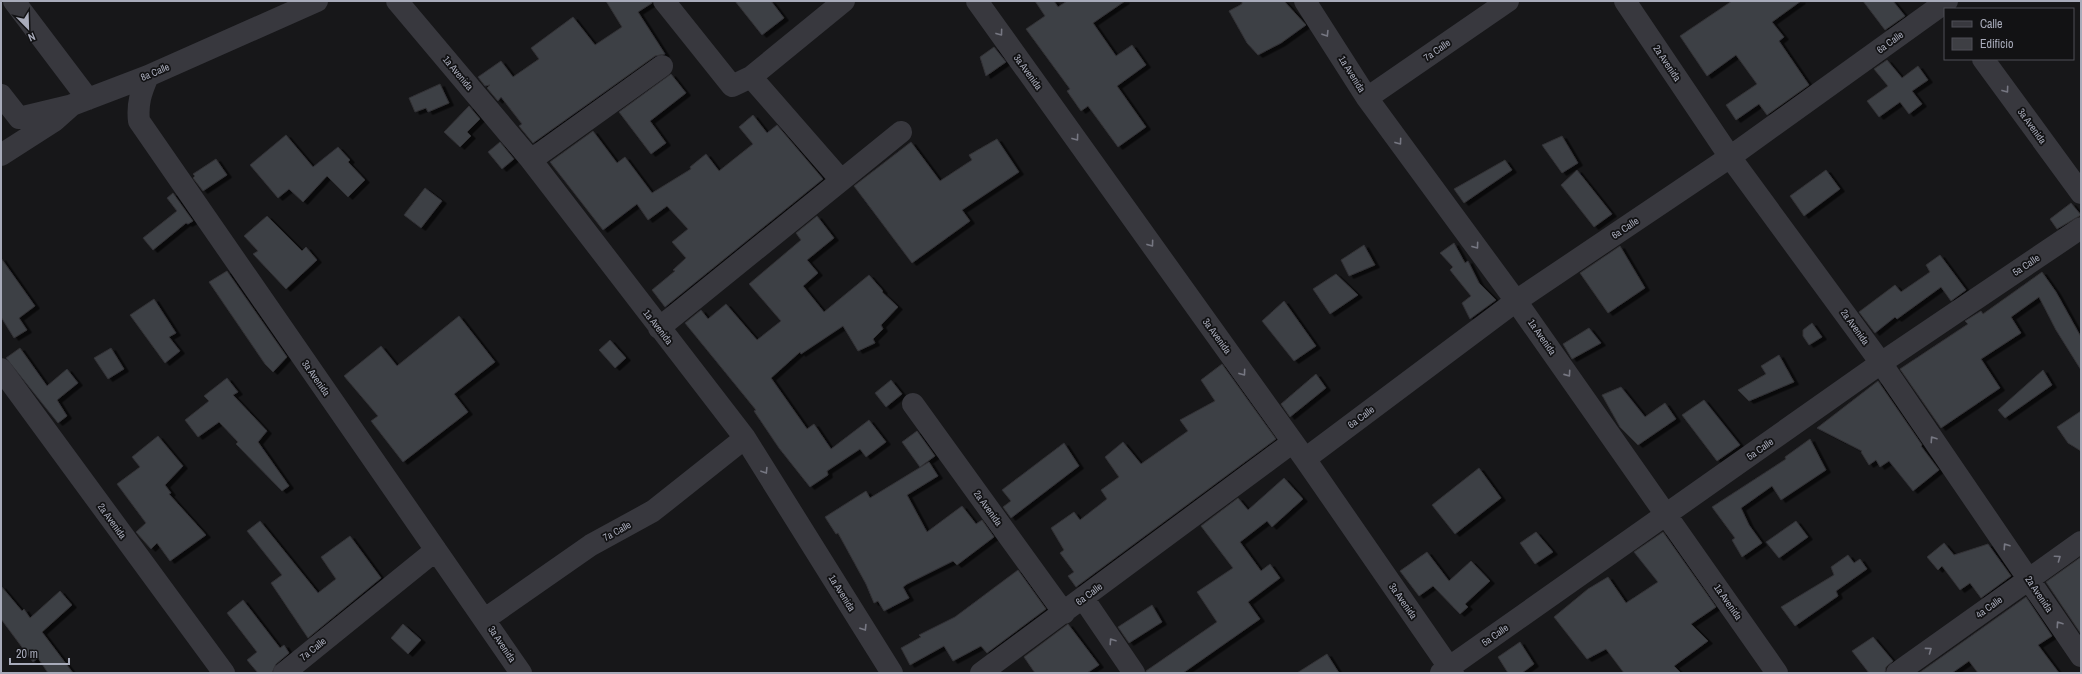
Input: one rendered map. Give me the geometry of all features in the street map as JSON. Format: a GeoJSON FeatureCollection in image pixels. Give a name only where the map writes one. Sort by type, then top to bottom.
{"type":"FeatureCollection","features":[{"type":"Feature","properties":{"kind":"street"},"geometry":{"type":"LineString","coordinates":[[1,95],[19,118],[80,102],[14,1]]}},
{"type":"Feature","properties":{"kind":"street","name":"8a Calle"},"geometry":{"type":"LineString","coordinates":[[1,155],[54,122],[80,102],[148,76],[317,1]]}},
{"type":"Feature","properties":{"kind":"street","name":"1a Avenida"},"geometry":{"type":"LineString","coordinates":[[397,1],[531,160],[744,438],[892,673]]}},
{"type":"Feature","properties":{"kind":"street"},"geometry":{"type":"LineString","coordinates":[[664,1],[732,86],[751,77],[844,1]]}},
{"type":"Feature","properties":{"kind":"street","name":"3a Avenida"},"geometry":{"type":"LineString","coordinates":[[977,1],[1299,451],[1448,671]]}},
{"type":"Feature","properties":{"kind":"street","name":"1a Avenida"},"geometry":{"type":"LineString","coordinates":[[1305,1],[1367,98],[1516,301],[1667,514],[1777,673]]}},
{"type":"Feature","properties":{"kind":"street","name":"7a Calle"},"geometry":{"type":"LineString","coordinates":[[1367,98],[1508,1]]}},
{"type":"Feature","properties":{"kind":"street","name":"2a Avenida"},"geometry":{"type":"LineString","coordinates":[[1625,1],[1730,157],[1881,363],[2081,656]]}},
{"type":"Feature","properties":{"kind":"street","name":"6a Calle"},"geometry":{"type":"LineString","coordinates":[[981,673],[1083,598],[1516,301],[1730,157],[1944,4]]}},
{"type":"Feature","properties":{"kind":"street","name":"3a Avenida"},"geometry":{"type":"LineString","coordinates":[[1983,60],[2081,193]]}},
{"type":"Feature","properties":{"kind":"street"},"geometry":{"type":"LineString","coordinates":[[531,160],[662,66]]}},
{"type":"Feature","properties":{"kind":"street","name":"3a Avenida"},"geometry":{"type":"LineString","coordinates":[[148,76],[140,94],[138,108],[139,121],[522,673]]}},
{"type":"Feature","properties":{"kind":"street"},"geometry":{"type":"LineString","coordinates":[[751,77],[841,180]]}},
{"type":"Feature","properties":{"kind":"street"},"geometry":{"type":"LineString","coordinates":[[659,328],[901,132]]}},
{"type":"Feature","properties":{"kind":"street","name":"5a Calle"},"geometry":{"type":"LineString","coordinates":[[1448,671],[1881,363],[2081,228]]}},
{"type":"Feature","properties":{"kind":"street","name":"2a Avenida"},"geometry":{"type":"LineString","coordinates":[[1,369],[224,673]]}},
{"type":"Feature","properties":{"kind":"street","name":"2a Avenida"},"geometry":{"type":"LineString","coordinates":[[913,404],[1064,613]]}},
{"type":"Feature","properties":{"kind":"street","name":"7a Calle"},"geometry":{"type":"LineString","coordinates":[[485,619],[591,545],[653,511],[744,438]]}},
{"type":"Feature","properties":{"kind":"street","name":"4a Calle"},"geometry":{"type":"LineString","coordinates":[[1897,673],[2028,578],[2081,542]]}},
{"type":"Feature","properties":{"kind":"street","name":"7a Calle"},"geometry":{"type":"LineString","coordinates":[[284,673],[436,550]]}},
{"type":"Feature","properties":{"kind":"street"},"geometry":{"type":"LineString","coordinates":[[1083,598],[1134,673]]}},
{"type":"Feature","properties":{"kind":"building"},"geometry":{"type":"Polygon","coordinates":[[[606,1],[652,1],[652,3],[638,12],[665,54],[655,56],[533,143],[519,126],[522,124],[501,97],[498,101],[487,88],[490,85],[485,86],[478,77],[501,61],[513,77],[539,59],[531,48],[573,17],[595,45],[622,27],[606,1]]]}},
{"type":"Feature","properties":{"kind":"building"},"geometry":{"type":"Polygon","coordinates":[[[735,1],[771,1],[784,18],[762,35],[735,1]]]}},
{"type":"Feature","properties":{"kind":"building"},"geometry":{"type":"Polygon","coordinates":[[[1035,1],[1054,1],[1058,7],[1067,1],[1125,1],[1093,23],[1116,56],[1132,45],[1146,65],[1117,86],[1146,127],[1118,147],[1088,106],[1081,111],[1067,91],[1070,89],[1026,29],[1045,16],[1035,1]]]}},
{"type":"Feature","properties":{"kind":"building"},"geometry":{"type":"Polygon","coordinates":[[[1242,1],[1284,1],[1306,25],[1281,43],[1258,55],[1247,43],[1229,11],[1242,4],[1242,1]]]}},
{"type":"Feature","properties":{"kind":"building"},"geometry":{"type":"Polygon","coordinates":[[[1732,1],[1801,1],[1772,22],[1784,37],[1779,41],[1809,85],[1767,115],[1759,104],[1736,120],[1726,105],[1757,84],[1736,55],[1707,76],[1680,36],[1732,1]]]}},
{"type":"Feature","properties":{"kind":"building"},"geometry":{"type":"Polygon","coordinates":[[[1863,1],[1893,1],[1905,16],[1885,30],[1863,1]]]}},
{"type":"Feature","properties":{"kind":"building"},"geometry":{"type":"Polygon","coordinates":[[[994,47],[1006,62],[986,76],[980,57],[994,47]]]}},
{"type":"Feature","properties":{"kind":"building"},"geometry":{"type":"Polygon","coordinates":[[[1887,60],[1902,78],[1918,66],[1928,80],[1912,91],[1922,104],[1909,114],[1900,102],[1879,117],[1867,101],[1888,86],[1874,69],[1887,60]]]}},
{"type":"Feature","properties":{"kind":"building"},"geometry":{"type":"Polygon","coordinates":[[[671,74],[686,93],[650,121],[666,143],[651,154],[619,112],[671,74]]]}},
{"type":"Feature","properties":{"kind":"building"},"geometry":{"type":"Polygon","coordinates":[[[440,84],[449,103],[428,112],[426,108],[415,112],[409,98],[440,84]]]}},
{"type":"Feature","properties":{"kind":"building"},"geometry":{"type":"Polygon","coordinates":[[[469,106],[480,119],[467,132],[471,136],[460,147],[444,132],[469,106]]]}},
{"type":"Feature","properties":{"kind":"building"},"geometry":{"type":"Polygon","coordinates":[[[753,115],[767,133],[777,125],[823,179],[665,307],[652,290],[675,271],[673,270],[686,258],[672,242],[688,229],[667,206],[648,220],[637,204],[603,230],[550,162],[593,131],[617,163],[625,157],[652,193],[691,169],[690,167],[706,154],[719,171],[753,144],[739,127],[753,115]]]}},
{"type":"Feature","properties":{"kind":"building"},"geometry":{"type":"Polygon","coordinates":[[[286,135],[313,167],[338,147],[350,160],[348,162],[365,180],[348,197],[327,176],[303,202],[289,189],[278,198],[250,165],[286,135]]]}},
{"type":"Feature","properties":{"kind":"building"},"geometry":{"type":"Polygon","coordinates":[[[1562,136],[1578,163],[1562,173],[1542,145],[1562,136]]]}},
{"type":"Feature","properties":{"kind":"building"},"geometry":{"type":"Polygon","coordinates":[[[997,139],[1019,172],[962,210],[970,221],[912,263],[854,186],[911,142],[940,181],[972,160],[969,155],[997,139]]]}},
{"type":"Feature","properties":{"kind":"building"},"geometry":{"type":"Polygon","coordinates":[[[500,142],[514,159],[502,169],[488,152],[500,142]]]}},
{"type":"Feature","properties":{"kind":"building"},"geometry":{"type":"Polygon","coordinates":[[[216,159],[227,175],[203,191],[193,178],[195,176],[193,174],[216,159]]]}},
{"type":"Feature","properties":{"kind":"building"},"geometry":{"type":"Polygon","coordinates":[[[1505,160],[1512,170],[1464,203],[1454,189],[1505,160]]]}},
{"type":"Feature","properties":{"kind":"building"},"geometry":{"type":"Polygon","coordinates":[[[1577,170],[1612,214],[1594,227],[1561,185],[1577,170]]]}},
{"type":"Feature","properties":{"kind":"building"},"geometry":{"type":"Polygon","coordinates":[[[1826,170],[1840,189],[1804,216],[1790,196],[1826,170]]]}},
{"type":"Feature","properties":{"kind":"building"},"geometry":{"type":"Polygon","coordinates":[[[425,188],[442,201],[421,228],[404,215],[425,188]]]}},
{"type":"Feature","properties":{"kind":"building"},"geometry":{"type":"Polygon","coordinates":[[[173,193],[193,221],[188,224],[186,223],[153,250],[143,238],[177,211],[167,198],[173,193]]]}},
{"type":"Feature","properties":{"kind":"building"},"geometry":{"type":"Polygon","coordinates":[[[2071,203],[2081,215],[2057,229],[2050,219],[2071,203]]]}},
{"type":"Feature","properties":{"kind":"building"},"geometry":{"type":"Polygon","coordinates":[[[267,216],[302,251],[306,247],[317,260],[286,289],[253,254],[258,251],[244,236],[267,216]]]}},
{"type":"Feature","properties":{"kind":"building"},"geometry":{"type":"Polygon","coordinates":[[[817,216],[834,238],[807,260],[818,273],[803,286],[824,312],[869,275],[883,291],[882,292],[898,307],[881,325],[883,329],[873,339],[875,343],[858,351],[843,326],[801,354],[800,352],[771,378],[807,429],[814,424],[831,449],[869,420],[886,442],[866,457],[860,449],[827,471],[828,475],[810,487],[779,448],[754,411],[756,410],[685,323],[701,310],[708,319],[726,304],[757,340],[781,321],[749,284],[801,240],[796,233],[817,216]]]}},
{"type":"Feature","properties":{"kind":"building"},"geometry":{"type":"Polygon","coordinates":[[[1454,243],[1465,263],[1468,261],[1479,283],[1496,300],[1470,319],[1462,303],[1471,296],[1450,270],[1453,267],[1440,253],[1454,243]]]}},
{"type":"Feature","properties":{"kind":"building"},"geometry":{"type":"Polygon","coordinates":[[[1364,245],[1375,265],[1349,276],[1341,260],[1364,245]]]}},
{"type":"Feature","properties":{"kind":"building"},"geometry":{"type":"Polygon","coordinates":[[[1620,246],[1645,288],[1608,313],[1580,273],[1620,246]]]}},
{"type":"Feature","properties":{"kind":"building"},"geometry":{"type":"Polygon","coordinates":[[[1940,255],[1966,290],[1951,301],[1941,287],[1897,319],[1895,317],[1875,333],[1859,312],[1895,285],[1901,292],[1930,272],[1926,265],[1940,255]]]}},
{"type":"Feature","properties":{"kind":"building"},"geometry":{"type":"Polygon","coordinates":[[[1,258],[35,306],[19,318],[27,330],[14,338],[1,317],[1,258]]]}},
{"type":"Feature","properties":{"kind":"building"},"geometry":{"type":"Polygon","coordinates":[[[227,271],[287,357],[273,372],[265,364],[209,282],[227,271]]]}},
{"type":"Feature","properties":{"kind":"building"},"geometry":{"type":"Polygon","coordinates":[[[2042,272],[2056,292],[2081,337],[2081,370],[2056,330],[2039,297],[2011,317],[2021,333],[1981,359],[2000,388],[1941,428],[1900,369],[1968,324],[1965,321],[1981,311],[1983,314],[2042,272]]]}},
{"type":"Feature","properties":{"kind":"building"},"geometry":{"type":"Polygon","coordinates":[[[1336,274],[1358,295],[1330,314],[1313,289],[1336,274]]]}},
{"type":"Feature","properties":{"kind":"building"},"geometry":{"type":"Polygon","coordinates":[[[154,299],[176,333],[169,337],[180,351],[165,363],[130,315],[154,299]]]}},
{"type":"Feature","properties":{"kind":"building"},"geometry":{"type":"Polygon","coordinates":[[[1284,301],[1316,346],[1294,361],[1262,321],[1284,301]]]}},
{"type":"Feature","properties":{"kind":"building"},"geometry":{"type":"Polygon","coordinates":[[[459,316],[495,362],[454,394],[468,412],[403,462],[371,421],[378,416],[344,376],[381,346],[397,366],[459,316]]]}},
{"type":"Feature","properties":{"kind":"building"},"geometry":{"type":"Polygon","coordinates":[[[1812,323],[1822,337],[1809,345],[1803,336],[1803,330],[1812,323]]]}},
{"type":"Feature","properties":{"kind":"building"},"geometry":{"type":"Polygon","coordinates":[[[1589,328],[1601,343],[1572,359],[1563,344],[1589,328]]]}},
{"type":"Feature","properties":{"kind":"building"},"geometry":{"type":"Polygon","coordinates":[[[610,340],[626,358],[615,368],[599,350],[610,340]]]}},
{"type":"Feature","properties":{"kind":"building"},"geometry":{"type":"Polygon","coordinates":[[[20,348],[47,386],[67,369],[78,383],[57,400],[67,416],[58,423],[6,358],[20,348]]]}},
{"type":"Feature","properties":{"kind":"building"},"geometry":{"type":"Polygon","coordinates":[[[111,348],[124,369],[108,379],[94,358],[111,348]]]}},
{"type":"Feature","properties":{"kind":"building"},"geometry":{"type":"Polygon","coordinates":[[[1779,355],[1794,382],[1749,401],[1738,390],[1766,374],[1761,366],[1779,355]]]}},
{"type":"Feature","properties":{"kind":"building"},"geometry":{"type":"Polygon","coordinates":[[[1222,364],[1276,439],[1076,587],[1068,576],[1074,572],[1060,553],[1064,550],[1051,528],[1074,512],[1080,520],[1107,499],[1101,490],[1119,477],[1105,457],[1123,442],[1141,464],[1188,431],[1180,420],[1215,401],[1201,380],[1222,364]]]}},
{"type":"Feature","properties":{"kind":"building"},"geometry":{"type":"Polygon","coordinates":[[[2043,370],[2052,385],[2005,418],[1998,410],[2043,370]]]}},
{"type":"Feature","properties":{"kind":"building"},"geometry":{"type":"Polygon","coordinates":[[[1316,374],[1326,388],[1290,417],[1281,404],[1316,374]]]}},
{"type":"Feature","properties":{"kind":"building"},"geometry":{"type":"Polygon","coordinates":[[[227,378],[238,392],[233,395],[267,431],[258,442],[289,486],[282,491],[236,444],[238,442],[219,422],[198,437],[185,420],[209,401],[204,396],[227,378]]]}},
{"type":"Feature","properties":{"kind":"building"},"geometry":{"type":"Polygon","coordinates":[[[891,380],[902,394],[886,407],[875,393],[891,380]]]}},
{"type":"Feature","properties":{"kind":"building"},"geometry":{"type":"Polygon","coordinates":[[[1878,381],[1922,445],[1921,446],[1939,470],[1913,491],[1889,461],[1880,467],[1876,460],[1869,465],[1861,452],[1862,451],[1817,428],[1878,381]]]}},
{"type":"Feature","properties":{"kind":"building"},"geometry":{"type":"Polygon","coordinates":[[[1621,387],[1645,417],[1665,403],[1676,419],[1638,445],[1620,427],[1602,395],[1621,387]]]}},
{"type":"Feature","properties":{"kind":"building"},"geometry":{"type":"Polygon","coordinates":[[[1704,400],[1740,445],[1717,461],[1682,415],[1704,400]]]}},
{"type":"Feature","properties":{"kind":"building"},"geometry":{"type":"Polygon","coordinates":[[[2081,411],[2081,451],[2068,443],[2057,427],[2081,411]]]}},
{"type":"Feature","properties":{"kind":"building"},"geometry":{"type":"Polygon","coordinates":[[[917,431],[935,456],[920,467],[902,442],[917,431]]]}},
{"type":"Feature","properties":{"kind":"building"},"geometry":{"type":"Polygon","coordinates":[[[158,436],[183,466],[165,485],[171,493],[169,494],[206,535],[170,561],[157,543],[151,549],[136,532],[146,523],[117,484],[140,467],[132,457],[158,436]]]}},
{"type":"Feature","properties":{"kind":"building"},"geometry":{"type":"Polygon","coordinates":[[[1810,439],[1826,470],[1781,500],[1772,486],[1741,508],[1749,525],[1762,543],[1742,557],[1732,540],[1735,538],[1712,507],[1786,459],[1785,457],[1810,439]]]}},
{"type":"Feature","properties":{"kind":"building"},"geometry":{"type":"Polygon","coordinates":[[[1064,443],[1079,466],[1011,518],[1003,507],[1011,501],[1002,490],[1064,443]]]}},
{"type":"Feature","properties":{"kind":"building"},"geometry":{"type":"Polygon","coordinates":[[[929,462],[938,476],[907,495],[927,532],[962,506],[976,524],[982,520],[994,537],[957,565],[953,561],[907,584],[903,587],[909,598],[884,611],[878,601],[874,603],[866,584],[838,533],[836,534],[825,517],[866,491],[870,498],[929,462]]]}},
{"type":"Feature","properties":{"kind":"building"},"geometry":{"type":"Polygon","coordinates":[[[1479,468],[1501,498],[1455,534],[1432,505],[1479,468]]]}},
{"type":"Feature","properties":{"kind":"building"},"geometry":{"type":"Polygon","coordinates":[[[1284,478],[1303,499],[1272,527],[1267,521],[1240,542],[1261,571],[1270,564],[1280,578],[1248,602],[1260,619],[1183,673],[1146,673],[1146,671],[1217,622],[1197,592],[1233,568],[1201,526],[1238,498],[1248,510],[1284,478]]]}},
{"type":"Feature","properties":{"kind":"building"},"geometry":{"type":"Polygon","coordinates":[[[260,521],[318,593],[336,579],[321,557],[350,536],[381,578],[308,638],[271,583],[282,575],[247,531],[260,521]]]}},
{"type":"Feature","properties":{"kind":"building"},"geometry":{"type":"Polygon","coordinates":[[[1796,521],[1808,537],[1779,558],[1766,542],[1796,521]]]}},
{"type":"Feature","properties":{"kind":"building"},"geometry":{"type":"Polygon","coordinates":[[[1536,532],[1553,552],[1535,564],[1520,543],[1536,532]]]}},
{"type":"Feature","properties":{"kind":"building"},"geometry":{"type":"Polygon","coordinates":[[[1663,532],[1716,607],[1691,624],[1708,641],[1674,666],[1681,673],[1624,673],[1606,649],[1587,659],[1554,617],[1588,589],[1608,577],[1626,603],[1658,582],[1634,552],[1663,532]]]}},
{"type":"Feature","properties":{"kind":"building"},"geometry":{"type":"Polygon","coordinates":[[[1944,543],[1954,555],[1988,544],[2011,576],[1981,598],[1970,583],[1960,590],[1942,566],[1938,570],[1927,557],[1944,543]]]}},
{"type":"Feature","properties":{"kind":"building"},"geometry":{"type":"Polygon","coordinates":[[[1427,552],[1449,581],[1471,561],[1490,581],[1465,604],[1468,607],[1460,614],[1433,586],[1419,596],[1400,571],[1427,552]]]}},
{"type":"Feature","properties":{"kind":"building"},"geometry":{"type":"Polygon","coordinates":[[[1848,555],[1854,563],[1860,559],[1867,569],[1836,591],[1838,596],[1795,626],[1781,607],[1834,575],[1831,567],[1848,555]]]}},
{"type":"Feature","properties":{"kind":"building"},"geometry":{"type":"Polygon","coordinates":[[[2081,557],[2081,634],[2046,582],[2081,557]]]}},
{"type":"Feature","properties":{"kind":"building"},"geometry":{"type":"Polygon","coordinates":[[[1018,570],[1046,609],[987,653],[981,646],[953,661],[944,646],[910,665],[901,648],[921,637],[919,635],[955,617],[1018,570]]]}},
{"type":"Feature","properties":{"kind":"building"},"geometry":{"type":"Polygon","coordinates":[[[1,586],[22,611],[24,609],[30,618],[60,591],[72,605],[42,632],[73,673],[48,673],[38,658],[33,662],[1,619],[1,586]]]}},
{"type":"Feature","properties":{"kind":"building"},"geometry":{"type":"Polygon","coordinates":[[[2026,597],[2052,636],[2038,645],[2059,673],[1978,673],[1969,661],[1952,673],[1919,673],[2026,597]]]}},
{"type":"Feature","properties":{"kind":"building"},"geometry":{"type":"Polygon","coordinates":[[[243,600],[280,648],[284,645],[289,653],[276,664],[272,673],[258,673],[247,660],[257,652],[227,613],[243,600]]]}},
{"type":"Feature","properties":{"kind":"building"},"geometry":{"type":"Polygon","coordinates":[[[1152,605],[1162,622],[1129,643],[1118,627],[1152,605]]]}},
{"type":"Feature","properties":{"kind":"building"},"geometry":{"type":"Polygon","coordinates":[[[403,624],[421,640],[408,654],[391,638],[403,624]]]}},
{"type":"Feature","properties":{"kind":"building"},"geometry":{"type":"Polygon","coordinates":[[[1068,624],[1099,665],[1087,673],[1035,673],[1024,657],[1068,624]]]}},
{"type":"Feature","properties":{"kind":"building"},"geometry":{"type":"Polygon","coordinates":[[[1873,637],[1893,661],[1886,667],[1885,673],[1869,673],[1852,651],[1873,637]]]}},
{"type":"Feature","properties":{"kind":"building"},"geometry":{"type":"Polygon","coordinates":[[[1520,642],[1534,664],[1522,673],[1508,673],[1498,657],[1520,642]]]}},
{"type":"Feature","properties":{"kind":"building"},"geometry":{"type":"Polygon","coordinates":[[[1327,654],[1339,673],[1297,673],[1327,654]]]}}]}
